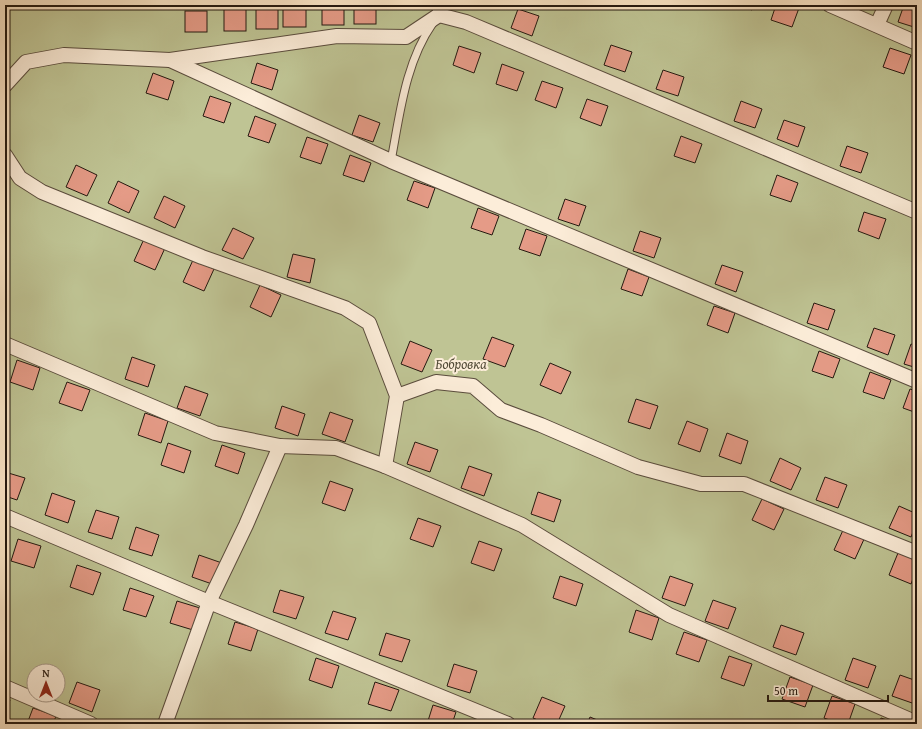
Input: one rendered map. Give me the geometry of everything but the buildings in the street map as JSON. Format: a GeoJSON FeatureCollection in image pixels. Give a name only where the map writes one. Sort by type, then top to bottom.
{"type":"FeatureCollection","features":[{"type":"Feature","properties":{"kind":"street"},"geometry":{"type":"LineString","coordinates":[[830,5],[917,43]]}},
{"type":"Feature","properties":{"kind":"street"},"geometry":{"type":"LineString","coordinates":[[877,25],[886,5]]}},
{"type":"Feature","properties":{"kind":"street"},"geometry":{"type":"LineString","coordinates":[[5,85],[26,62],[64,55],[170,60],[337,36],[406,37],[441,10],[474,26],[917,212]]}},
{"type":"Feature","properties":{"kind":"street"},"geometry":{"type":"LineString","coordinates":[[170,60],[392,162],[917,381]]}},
{"type":"Feature","properties":{"kind":"street"},"geometry":{"type":"LineString","coordinates":[[5,155],[20,178],[42,192],[202,257],[346,308],[370,323],[397,396],[385,466]]}},
{"type":"Feature","properties":{"kind":"street"},"geometry":{"type":"LineString","coordinates":[[5,344],[215,433],[280,446],[336,448],[385,466],[522,525],[669,615],[917,723]]}},
{"type":"Feature","properties":{"kind":"street"},"geometry":{"type":"LineString","coordinates":[[397,396],[436,382],[473,386],[501,410],[541,425],[638,467],[701,484],[744,484],[917,553]]}},
{"type":"Feature","properties":{"kind":"street"},"geometry":{"type":"LineString","coordinates":[[165,724],[210,602],[246,525],[280,446]]}},
{"type":"Feature","properties":{"kind":"street"},"geometry":{"type":"LineString","coordinates":[[5,516],[508,724]]}},
{"type":"Feature","properties":{"kind":"street"},"geometry":{"type":"LineString","coordinates":[[5,687],[91,724]]}},
{"type":"Feature","properties":{"kind":"lane"},"geometry":{"type":"LineString","coordinates":[[392,162],[404,90],[424,37],[441,10]]}},
{"type":"Feature","properties":{"kind":"green space","name":"Бобровка"},"geometry":{"type":"Polygon","coordinates":[[[5,5],[917,5],[917,724],[5,724],[5,5]]]}}]}
